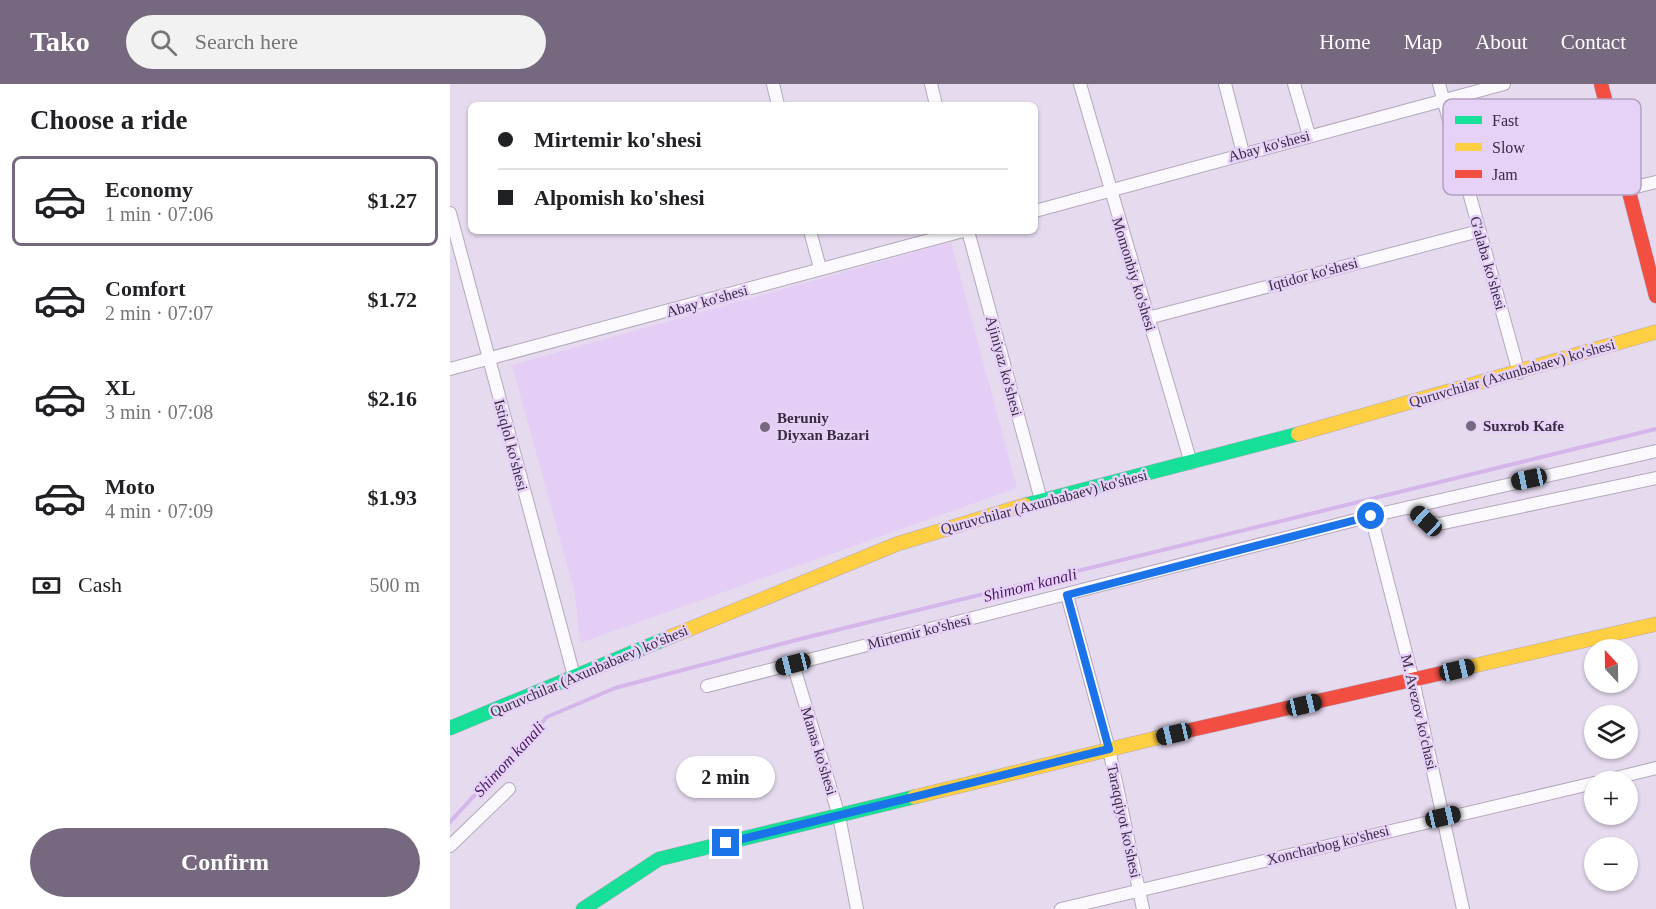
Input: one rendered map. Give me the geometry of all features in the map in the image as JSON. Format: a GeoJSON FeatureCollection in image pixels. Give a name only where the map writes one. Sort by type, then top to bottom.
{"type":"FeatureCollection","features":[{"type":"Feature","properties":{"kind":"street"},"geometry":{"type":"LineString","coordinates":[[773,84],[777,102]]}},
{"type":"Feature","properties":{"kind":"street"},"geometry":{"type":"LineString","coordinates":[[931,84],[935,102]]}},
{"type":"Feature","properties":{"kind":"street","name":"Momonbiy ko'shesi"},"geometry":{"type":"LineString","coordinates":[[1080,84],[1109,190],[1191,463]]}},
{"type":"Feature","properties":{"kind":"street"},"geometry":{"type":"LineString","coordinates":[[1225,84],[1243,153]]}},
{"type":"Feature","properties":{"kind":"street"},"geometry":{"type":"LineString","coordinates":[[1294,84],[1309,135]]}},
{"type":"Feature","properties":{"kind":"street","name":"G'alaba ko'shesi"},"geometry":{"type":"LineString","coordinates":[[1439,84],[1443,99]]}},
{"type":"Feature","properties":{"kind":"street","name":"Abay ko'shesi"},"geometry":{"type":"LineString","coordinates":[[1038,210],[1504,84]]}},
{"type":"Feature","properties":{"kind":"street"},"geometry":{"type":"LineString","coordinates":[[1601,84],[1605,99]]}},
{"type":"Feature","properties":{"kind":"street"},"geometry":{"type":"LineString","coordinates":[[1641,186],[1656,182]]}},
{"type":"Feature","properties":{"kind":"street","name":"G'alaba ko'shesi"},"geometry":{"type":"LineString","coordinates":[[1469,195],[1519,373]]}},
{"type":"Feature","properties":{"kind":"street"},"geometry":{"type":"LineString","coordinates":[[1629,195],[1656,296]]}},
{"type":"Feature","properties":{"kind":"street","name":"Istiqlol ko'shesi"},"geometry":{"type":"LineString","coordinates":[[450,213],[574,676]]}},
{"type":"Feature","properties":{"kind":"street","name":"Iqtidor ko'shesi"},"geometry":{"type":"LineString","coordinates":[[1148,318],[1479,231]]}},
{"type":"Feature","properties":{"kind":"street"},"geometry":{"type":"LineString","coordinates":[[811,234],[820,268]]}},
{"type":"Feature","properties":{"kind":"street","name":"Abay ko'shesi"},"geometry":{"type":"LineString","coordinates":[[450,369],[951,234]]}},
{"type":"Feature","properties":{"kind":"street","name":"Ajiniyaz ko'shesi"},"geometry":{"type":"LineString","coordinates":[[969,234],[1041,500]]}},
{"type":"Feature","properties":{"kind":"street","name":"Quruvchilar (Axunbabaev) ko'shesi"},"geometry":{"type":"LineString","coordinates":[[450,728],[897,544],[1041,500],[1191,463],[1519,373],[1656,332]]}},
{"type":"Feature","properties":{"kind":"street","name":"Mirtemir ko'shesi"},"geometry":{"type":"LineString","coordinates":[[707,686],[1371,516],[1656,452]]}},
{"type":"Feature","properties":{"kind":"street"},"geometry":{"type":"LineString","coordinates":[[1410,507],[1426,521],[1439,524],[1656,478]]}},
{"type":"Feature","properties":{"kind":"street","name":"M. Avezov ko'chasi"},"geometry":{"type":"LineString","coordinates":[[1371,516],[1413,680],[1463,909]]}},
{"type":"Feature","properties":{"kind":"street","name":"Taraqqiyot ko'shesi"},"geometry":{"type":"LineString","coordinates":[[1067,595],[1109,749],[1143,909]]}},
{"type":"Feature","properties":{"kind":"street"},"geometry":{"type":"LineString","coordinates":[[583,909],[659,859],[1109,749],[1656,624]]}},
{"type":"Feature","properties":{"kind":"street","name":"Manas ko'shesi"},"geometry":{"type":"LineString","coordinates":[[793,664],[838,816],[857,909]]}},
{"type":"Feature","properties":{"kind":"street"},"geometry":{"type":"LineString","coordinates":[[1638,772],[1656,768]]}},
{"type":"Feature","properties":{"kind":"street","name":"Xoncharbog ko'shesi"},"geometry":{"type":"LineString","coordinates":[[1061,909],[1584,785]]}},
{"type":"Feature","properties":{"kind":"street"},"geometry":{"type":"LineString","coordinates":[[450,846],[509,789]]}},
{"type":"Feature","properties":{"kind":"shaded area","name":"Beruniy Diyxan Bazari"},"geometry":{"type":"Polygon","coordinates":[[[951,242],[1017,488],[580,643],[575,594],[512,365],[951,242]]]}},
{"type":"Feature","properties":{"kind":"waterway","name":"Shimom kanali"},"geometry":{"type":"LineString","coordinates":[[450,822],[547,717],[615,688],[800,639],[1656,429]]}},
{"type":"Feature","properties":{"kind":"traffic: fast"},"geometry":{"type":"LineString","coordinates":[[1025,505],[1298,434]]}},
{"type":"Feature","properties":{"kind":"traffic: fast"},"geometry":{"type":"LineString","coordinates":[[450,728],[670,637]]}},
{"type":"Feature","properties":{"kind":"traffic: fast"},"geometry":{"type":"LineString","coordinates":[[583,909],[659,859],[914,797]]}},
{"type":"Feature","properties":{"kind":"traffic: slow"},"geometry":{"type":"LineString","coordinates":[[1298,434],[1656,332]]}},
{"type":"Feature","properties":{"kind":"traffic: slow"},"geometry":{"type":"LineString","coordinates":[[670,637],[897,544],[1025,505]]}},
{"type":"Feature","properties":{"kind":"traffic: slow"},"geometry":{"type":"LineString","coordinates":[[1451,671],[1656,624]]}},
{"type":"Feature","properties":{"kind":"traffic: slow"},"geometry":{"type":"LineString","coordinates":[[914,797],[1173,734]]}},
{"type":"Feature","properties":{"kind":"traffic: jam"},"geometry":{"type":"LineString","coordinates":[[1601,84],[1605,99]]}},
{"type":"Feature","properties":{"kind":"traffic: jam"},"geometry":{"type":"LineString","coordinates":[[1630,195],[1656,296]]}},
{"type":"Feature","properties":{"kind":"traffic: jam"},"geometry":{"type":"LineString","coordinates":[[1173,734],[1451,671]]}},
{"type":"Feature","properties":{"kind":"place","name":"Suxrob Kafe"},"geometry":{"type":"Point","coordinates":[1471,426]}},
{"type":"Feature","properties":{"kind":"place","name":"Beruniy Diyxan Bazari"},"geometry":{"type":"Point","coordinates":[765,427]}},
{"type":"Feature","properties":{"kind":"route"},"geometry":{"type":"LineString","coordinates":[[726,843],[1109,749],[1067,595],[1371,516]]}}]}
